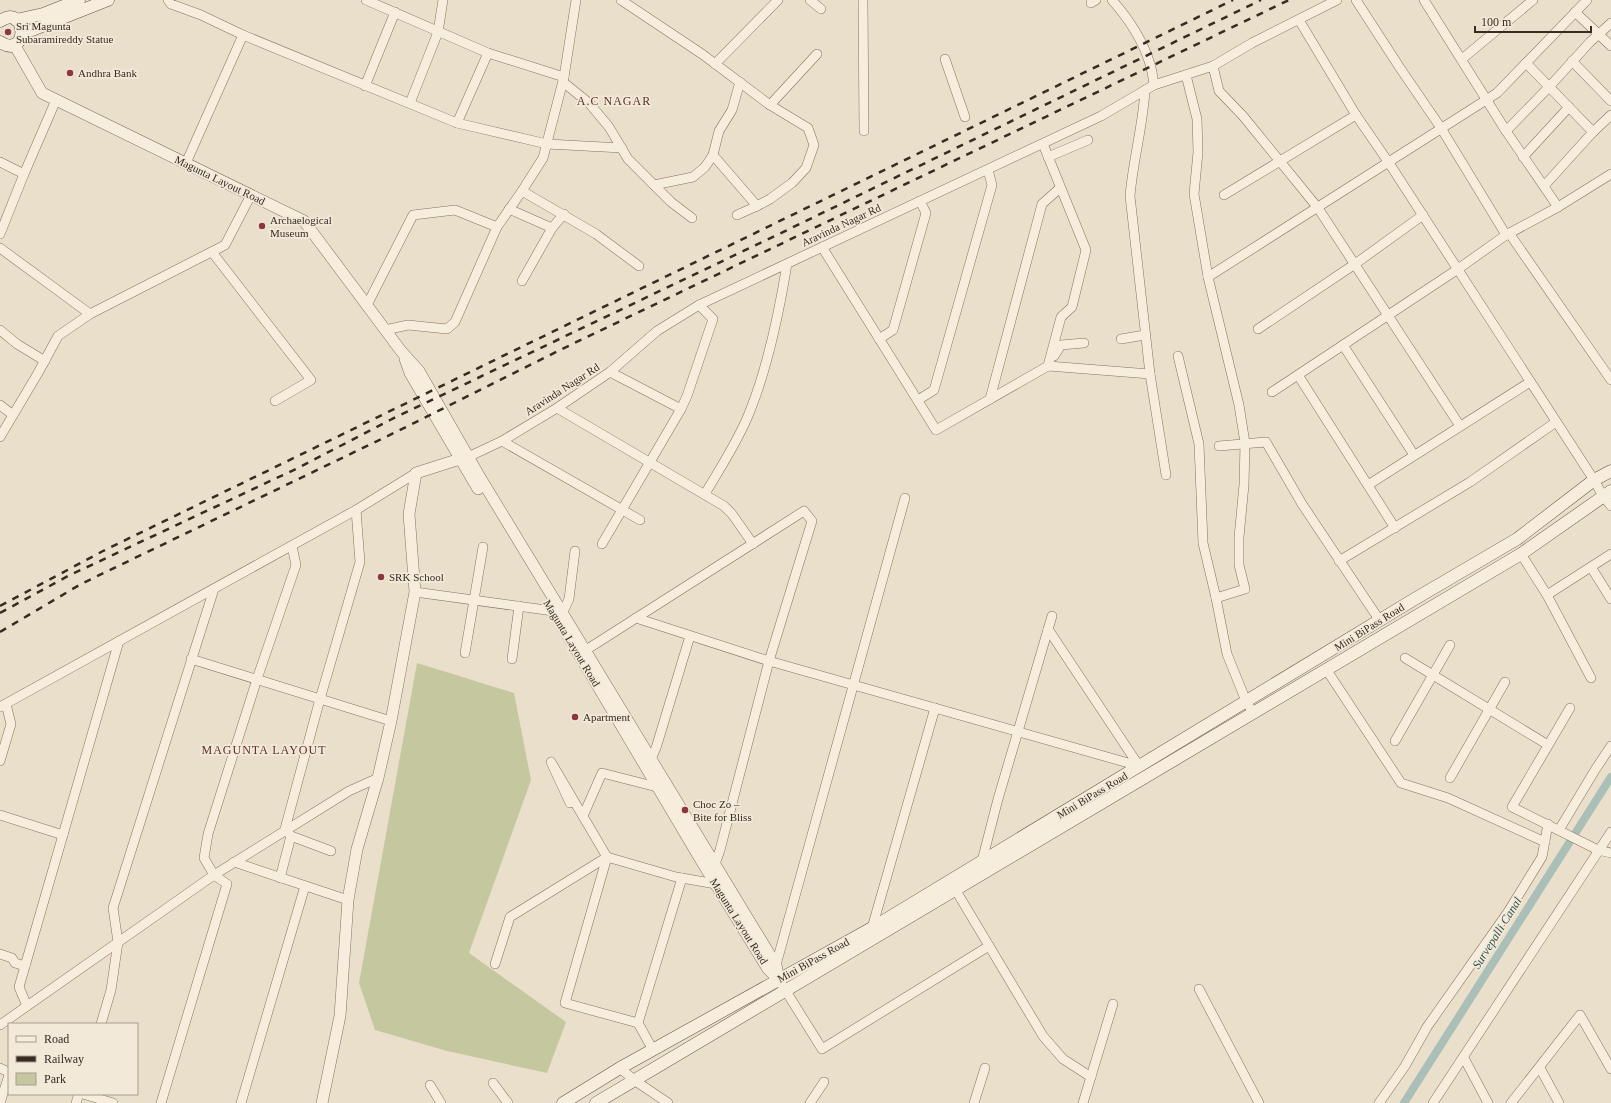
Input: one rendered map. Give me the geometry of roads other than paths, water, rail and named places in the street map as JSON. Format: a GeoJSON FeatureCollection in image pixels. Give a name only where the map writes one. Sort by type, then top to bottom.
{"type":"FeatureCollection","features":[{"type":"Feature","properties":{"kind":"main road"},"geometry":{"type":"LineString","coordinates":[[1,19],[9,18],[16,20],[43,14],[79,0]]}},
{"type":"Feature","properties":{"kind":"main road"},"geometry":{"type":"LineString","coordinates":[[22,34],[108,0]]}},
{"type":"Feature","properties":{"kind":"main road"},"geometry":{"type":"LineString","coordinates":[[5,44],[18,42],[22,34],[21,26],[16,20]]}},
{"type":"Feature","properties":{"kind":"main road","name":"Mini BiPass Road"},"geometry":{"type":"LineString","coordinates":[[563,1103],[620,1068],[782,985],[982,860],[1142,771],[1246,701],[1517,539],[1594,480],[1611,471]]}},
{"type":"Feature","properties":{"kind":"main road"},"geometry":{"type":"LineString","coordinates":[[596,1103],[782,985],[955,889],[1142,771],[1252,712],[1522,554],[1607,493]]}},
{"type":"Feature","properties":{"kind":"street"},"geometry":{"type":"LineString","coordinates":[[168,0],[171,4],[201,15],[243,35],[457,123],[547,144],[622,148]]}},
{"type":"Feature","properties":{"kind":"street"},"geometry":{"type":"LineString","coordinates":[[366,0],[488,53],[564,80],[589,103],[609,127],[628,159],[671,202],[692,218]]}},
{"type":"Feature","properties":{"kind":"street"},"geometry":{"type":"LineString","coordinates":[[410,103],[438,32],[443,0]]}},
{"type":"Feature","properties":{"kind":"street"},"geometry":{"type":"LineString","coordinates":[[385,330],[408,325],[441,329],[451,326],[458,317],[497,227],[543,158],[564,80],[576,0]]}},
{"type":"Feature","properties":{"kind":"street"},"geometry":{"type":"LineString","coordinates":[[621,0],[715,64],[770,105],[808,128],[814,145],[806,168],[792,183],[770,199],[737,216]]}},
{"type":"Feature","properties":{"kind":"street"},"geometry":{"type":"LineString","coordinates":[[715,64],[778,0]]}},
{"type":"Feature","properties":{"kind":"street"},"geometry":{"type":"LineString","coordinates":[[810,0],[821,9]]}},
{"type":"Feature","properties":{"kind":"street"},"geometry":{"type":"LineString","coordinates":[[863,0],[864,131]]}},
{"type":"Feature","properties":{"kind":"street"},"geometry":{"type":"LineString","coordinates":[[1091,0],[1091,3],[1096,0]]}},
{"type":"Feature","properties":{"kind":"street"},"geometry":{"type":"LineString","coordinates":[[1112,0],[1136,33],[1150,64],[1154,85]]}},
{"type":"Feature","properties":{"kind":"street","name":"Aravinda Nagar Rd"},"geometry":{"type":"LineString","coordinates":[[464,458],[502,441],[558,408],[610,372],[657,330],[699,305],[1101,116],[1154,85],[1213,66],[1252,43],[1337,0]]}},
{"type":"Feature","properties":{"kind":"street"},"geometry":{"type":"LineString","coordinates":[[1356,0],[1441,128],[1507,234],[1611,380]]}},
{"type":"Feature","properties":{"kind":"street"},"geometry":{"type":"LineString","coordinates":[[1424,0],[1462,59],[1485,99],[1558,207]]}},
{"type":"Feature","properties":{"kind":"street"},"geometry":{"type":"LineString","coordinates":[[1462,59],[1533,0]]}},
{"type":"Feature","properties":{"kind":"street"},"geometry":{"type":"LineString","coordinates":[[1208,278],[1389,163],[1485,99],[1497,93],[1587,0]]}},
{"type":"Feature","properties":{"kind":"street"},"geometry":{"type":"LineString","coordinates":[[365,86],[395,12]]}},
{"type":"Feature","properties":{"kind":"street"},"geometry":{"type":"LineString","coordinates":[[1575,12],[1611,46]]}},
{"type":"Feature","properties":{"kind":"street"},"geometry":{"type":"LineString","coordinates":[[1298,20],[1356,115],[1423,214],[1556,422],[1594,480],[1607,493],[1611,506]]}},
{"type":"Feature","properties":{"kind":"street"},"geometry":{"type":"LineString","coordinates":[[1506,130],[1550,86],[1572,61],[1611,23]]}},
{"type":"Feature","properties":{"kind":"street"},"geometry":{"type":"LineString","coordinates":[[186,163],[243,35]]}},
{"type":"Feature","properties":{"kind":"street","name":"Magunta Layout Road"},"geometry":{"type":"LineString","coordinates":[[5,44],[42,93],[304,221],[401,351],[410,373],[558,612],[657,787],[768,969],[782,985]]}},
{"type":"Feature","properties":{"kind":"street"},"geometry":{"type":"LineString","coordinates":[[457,123],[488,53]]}},
{"type":"Feature","properties":{"kind":"street"},"geometry":{"type":"LineString","coordinates":[[770,105],[817,54]]}},
{"type":"Feature","properties":{"kind":"street"},"geometry":{"type":"LineString","coordinates":[[945,59],[965,117]]}},
{"type":"Feature","properties":{"kind":"street"},"geometry":{"type":"LineString","coordinates":[[1572,61],[1611,101]]}},
{"type":"Feature","properties":{"kind":"street"},"geometry":{"type":"LineString","coordinates":[[1526,63],[1593,132]]}},
{"type":"Feature","properties":{"kind":"street"},"geometry":{"type":"LineString","coordinates":[[1213,66],[1219,91],[1243,116],[1318,208],[1460,426]]}},
{"type":"Feature","properties":{"kind":"street"},"geometry":{"type":"LineString","coordinates":[[1186,75],[1197,119],[1198,152],[1194,194],[1208,278],[1239,405],[1245,443],[1239,565],[1245,589],[1216,598]]}},
{"type":"Feature","properties":{"kind":"street"},"geometry":{"type":"LineString","coordinates":[[654,185],[693,177],[705,167],[713,155],[719,131],[732,110],[740,82]]}},
{"type":"Feature","properties":{"kind":"street"},"geometry":{"type":"LineString","coordinates":[[1145,90],[1144,115],[1132,172],[1130,196],[1145,336],[1166,475]]}},
{"type":"Feature","properties":{"kind":"street"},"geometry":{"type":"LineString","coordinates":[[0,234],[56,100]]}},
{"type":"Feature","properties":{"kind":"street"},"geometry":{"type":"LineString","coordinates":[[1524,157],[1570,107]]}},
{"type":"Feature","properties":{"kind":"street"},"geometry":{"type":"LineString","coordinates":[[1544,186],[1611,114]]}},
{"type":"Feature","properties":{"kind":"street"},"geometry":{"type":"LineString","coordinates":[[1224,195],[1356,115]]}},
{"type":"Feature","properties":{"kind":"street"},"geometry":{"type":"LineString","coordinates":[[1048,157],[1088,140]]}},
{"type":"Feature","properties":{"kind":"street"},"geometry":{"type":"LineString","coordinates":[[1043,144],[1086,250],[1072,307],[1061,317],[1048,366]]}},
{"type":"Feature","properties":{"kind":"street"},"geometry":{"type":"LineString","coordinates":[[713,155],[757,206]]}},
{"type":"Feature","properties":{"kind":"street"},"geometry":{"type":"LineString","coordinates":[[0,162],[24,174]]}},
{"type":"Feature","properties":{"kind":"street"},"geometry":{"type":"LineString","coordinates":[[918,400],[934,390],[992,185],[988,170]]}},
{"type":"Feature","properties":{"kind":"street"},"geometry":{"type":"LineString","coordinates":[[1272,392],[1458,269],[1507,234],[1558,207],[1611,174]]}},
{"type":"Feature","properties":{"kind":"street"},"geometry":{"type":"LineString","coordinates":[[990,399],[1042,204],[1060,188]]}},
{"type":"Feature","properties":{"kind":"street"},"geometry":{"type":"LineString","coordinates":[[522,191],[564,214],[596,234],[639,266]]}},
{"type":"Feature","properties":{"kind":"street"},"geometry":{"type":"LineString","coordinates":[[0,437],[58,336],[90,314],[225,245],[251,195]]}},
{"type":"Feature","properties":{"kind":"street"},"geometry":{"type":"LineString","coordinates":[[879,339],[893,330],[926,213],[920,201]]}},
{"type":"Feature","properties":{"kind":"street"},"geometry":{"type":"LineString","coordinates":[[367,305],[413,215],[455,210],[497,227]]}},
{"type":"Feature","properties":{"kind":"street"},"geometry":{"type":"LineString","coordinates":[[508,210],[552,228]]}},
{"type":"Feature","properties":{"kind":"street"},"geometry":{"type":"LineString","coordinates":[[522,282],[552,228],[564,214]]}},
{"type":"Feature","properties":{"kind":"street"},"geometry":{"type":"LineString","coordinates":[[1258,329],[1355,264],[1423,214]]}},
{"type":"Feature","properties":{"kind":"street"},"geometry":{"type":"LineString","coordinates":[[822,247],[936,430],[1048,366],[1061,345],[1084,343]]}},
{"type":"Feature","properties":{"kind":"street"},"geometry":{"type":"LineString","coordinates":[[0,248],[90,314]]}},
{"type":"Feature","properties":{"kind":"street"},"geometry":{"type":"LineString","coordinates":[[212,252],[311,380],[275,401]]}},
{"type":"Feature","properties":{"kind":"street"},"geometry":{"type":"LineString","coordinates":[[705,494],[750,412],[781,302],[786,264]]}},
{"type":"Feature","properties":{"kind":"street"},"geometry":{"type":"LineString","coordinates":[[602,544],[681,409],[713,319],[699,305]]}},
{"type":"Feature","properties":{"kind":"street"},"geometry":{"type":"LineString","coordinates":[[0,330],[18,344],[45,361]]}},
{"type":"Feature","properties":{"kind":"street"},"geometry":{"type":"LineString","coordinates":[[1121,338],[1145,336]]}},
{"type":"Feature","properties":{"kind":"street"},"geometry":{"type":"LineString","coordinates":[[1343,345],[1414,455]]}},
{"type":"Feature","properties":{"kind":"street"},"geometry":{"type":"LineString","coordinates":[[1178,356],[1200,444],[1203,543],[1227,654],[1252,712]]}},
{"type":"Feature","properties":{"kind":"street"},"geometry":{"type":"LineString","coordinates":[[1048,366],[1150,374]]}},
{"type":"Feature","properties":{"kind":"street"},"geometry":{"type":"LineString","coordinates":[[610,372],[681,409]]}},
{"type":"Feature","properties":{"kind":"street"},"geometry":{"type":"LineString","coordinates":[[1298,375],[1395,528]]}},
{"type":"Feature","properties":{"kind":"street"},"geometry":{"type":"LineString","coordinates":[[1368,485],[1530,382]]}},
{"type":"Feature","properties":{"kind":"street"},"geometry":{"type":"LineString","coordinates":[[0,405],[13,415]]}},
{"type":"Feature","properties":{"kind":"street"},"geometry":{"type":"LineString","coordinates":[[558,408],[705,494],[728,510],[753,544]]}},
{"type":"Feature","properties":{"kind":"street"},"geometry":{"type":"LineString","coordinates":[[1339,561],[1470,482],[1556,422]]}},
{"type":"Feature","properties":{"kind":"street"},"geometry":{"type":"LineString","coordinates":[[502,441],[640,520]]}},
{"type":"Feature","properties":{"kind":"street"},"geometry":{"type":"LineString","coordinates":[[1219,446],[1266,442],[1302,504],[1380,621]]}},
{"type":"Feature","properties":{"kind":"street"},"geometry":{"type":"LineString","coordinates":[[0,761],[11,724],[3,706],[356,510],[416,473],[464,458]]}},
{"type":"Feature","properties":{"kind":"street"},"geometry":{"type":"LineString","coordinates":[[322,1103],[340,1016],[348,900],[358,849],[378,778],[391,721],[414,592],[409,514],[416,473]]}},
{"type":"Feature","properties":{"kind":"street"},"geometry":{"type":"LineString","coordinates":[[776,965],[905,498]]}},
{"type":"Feature","properties":{"kind":"street"},"geometry":{"type":"LineString","coordinates":[[280,878],[288,832],[320,699],[360,562],[356,510]]}},
{"type":"Feature","properties":{"kind":"street"},"geometry":{"type":"LineString","coordinates":[[586,650],[804,512],[812,521],[769,661],[720,850],[714,864]]}},
{"type":"Feature","properties":{"kind":"street"},"geometry":{"type":"LineString","coordinates":[[161,1103],[227,884],[214,875],[204,858],[208,834],[257,679],[296,565],[292,546]]}},
{"type":"Feature","properties":{"kind":"street"},"geometry":{"type":"LineString","coordinates":[[465,653],[483,547]]}},
{"type":"Feature","properties":{"kind":"street"},"geometry":{"type":"LineString","coordinates":[[414,592],[558,612],[569,599],[575,551]]}},
{"type":"Feature","properties":{"kind":"street"},"geometry":{"type":"LineString","coordinates":[[1522,554],[1547,595],[1591,678]]}},
{"type":"Feature","properties":{"kind":"street"},"geometry":{"type":"LineString","coordinates":[[1547,595],[1611,554]]}},
{"type":"Feature","properties":{"kind":"street"},"geometry":{"type":"LineString","coordinates":[[1591,567],[1611,599]]}},
{"type":"Feature","properties":{"kind":"street"},"geometry":{"type":"LineString","coordinates":[[101,1023],[111,990],[118,942],[113,908],[214,589]]}},
{"type":"Feature","properties":{"kind":"street"},"geometry":{"type":"LineString","coordinates":[[512,659],[519,606]]}},
{"type":"Feature","properties":{"kind":"street","name":"Magunta Layout Road"},"geometry":{"type":"LineString","coordinates":[[558,612],[586,650],[776,965],[782,985]]}},
{"type":"Feature","properties":{"kind":"street"},"geometry":{"type":"LineString","coordinates":[[982,860],[1052,616]]}},
{"type":"Feature","properties":{"kind":"street"},"geometry":{"type":"LineString","coordinates":[[636,618],[769,661],[1018,731],[1142,771]]}},
{"type":"Feature","properties":{"kind":"street"},"geometry":{"type":"LineString","coordinates":[[1048,629],[1142,771]]}},
{"type":"Feature","properties":{"kind":"street"},"geometry":{"type":"LineString","coordinates":[[651,759],[656,748],[690,636]]}},
{"type":"Feature","properties":{"kind":"street"},"geometry":{"type":"LineString","coordinates":[[27,1006],[19,987],[119,641]]}},
{"type":"Feature","properties":{"kind":"street"},"geometry":{"type":"LineString","coordinates":[[1395,742],[1450,645]]}},
{"type":"Feature","properties":{"kind":"street"},"geometry":{"type":"LineString","coordinates":[[1405,658],[1548,745]]}},
{"type":"Feature","properties":{"kind":"street"},"geometry":{"type":"LineString","coordinates":[[191,659],[391,721]]}},
{"type":"Feature","properties":{"kind":"street"},"geometry":{"type":"LineString","coordinates":[[1326,669],[1401,783],[1448,798],[1545,842]]}},
{"type":"Feature","properties":{"kind":"street"},"geometry":{"type":"LineString","coordinates":[[1450,778],[1505,682]]}},
{"type":"Feature","properties":{"kind":"street"},"geometry":{"type":"LineString","coordinates":[[872,928],[935,708]]}},
{"type":"Feature","properties":{"kind":"street"},"geometry":{"type":"LineString","coordinates":[[1570,708],[1512,807],[1598,850],[1611,853]]}},
{"type":"Feature","properties":{"kind":"street"},"geometry":{"type":"LineString","coordinates":[[1559,830],[1611,746]]}},
{"type":"Feature","properties":{"kind":"street"},"geometry":{"type":"LineString","coordinates":[[570,803],[551,762],[607,857],[682,878],[716,884]]}},
{"type":"Feature","properties":{"kind":"street"},"geometry":{"type":"LineString","coordinates":[[583,816],[602,773],[657,787]]}},
{"type":"Feature","properties":{"kind":"street"},"geometry":{"type":"LineString","coordinates":[[0,1025],[214,875],[288,832],[349,791],[378,778]]}},
{"type":"Feature","properties":{"kind":"street"},"geometry":{"type":"LineString","coordinates":[[0,815],[63,835]]}},
{"type":"Feature","properties":{"kind":"street"},"geometry":{"type":"LineString","coordinates":[[1379,1103],[1405,1066],[1448,996],[1508,912],[1542,857],[1548,824]]}},
{"type":"Feature","properties":{"kind":"street"},"geometry":{"type":"LineString","coordinates":[[288,832],[331,851]]}},
{"type":"Feature","properties":{"kind":"street"},"geometry":{"type":"LineString","coordinates":[[1433,1103],[1464,1058],[1611,832]]}},
{"type":"Feature","properties":{"kind":"street"},"geometry":{"type":"LineString","coordinates":[[495,964],[510,916],[607,857]]}},
{"type":"Feature","properties":{"kind":"street"},"geometry":{"type":"LineString","coordinates":[[607,857],[565,1003],[638,1023],[654,1050]]}},
{"type":"Feature","properties":{"kind":"street"},"geometry":{"type":"LineString","coordinates":[[234,862],[348,900]]}},
{"type":"Feature","properties":{"kind":"street"},"geometry":{"type":"LineString","coordinates":[[638,1023],[682,878]]}},
{"type":"Feature","properties":{"kind":"street"},"geometry":{"type":"LineString","coordinates":[[241,1103],[305,886]]}},
{"type":"Feature","properties":{"kind":"street"},"geometry":{"type":"LineString","coordinates":[[955,889],[1044,1036],[1063,1059],[1091,1077]]}},
{"type":"Feature","properties":{"kind":"street"},"geometry":{"type":"LineString","coordinates":[[782,985],[822,1049],[989,946]]}},
{"type":"Feature","properties":{"kind":"street"},"geometry":{"type":"LineString","coordinates":[[0,954],[12,958],[15,963],[25,966]]}},
{"type":"Feature","properties":{"kind":"street"},"geometry":{"type":"LineString","coordinates":[[1199,989],[1259,1103]]}},
{"type":"Feature","properties":{"kind":"street"},"geometry":{"type":"LineString","coordinates":[[1083,1103],[1114,1004]]}},
{"type":"Feature","properties":{"kind":"street"},"geometry":{"type":"LineString","coordinates":[[1511,1103],[1580,1016],[1611,1069]]}},
{"type":"Feature","properties":{"kind":"street"},"geometry":{"type":"LineString","coordinates":[[1464,1058],[1488,1103]]}},
{"type":"Feature","properties":{"kind":"street"},"geometry":{"type":"LineString","coordinates":[[620,1068],[634,1080],[668,1103]]}},
{"type":"Feature","properties":{"kind":"street"},"geometry":{"type":"LineString","coordinates":[[974,1103],[985,1068]]}},
{"type":"Feature","properties":{"kind":"street"},"geometry":{"type":"LineString","coordinates":[[1540,1068],[1559,1103]]}},
{"type":"Feature","properties":{"kind":"street"},"geometry":{"type":"LineString","coordinates":[[0,1103],[8,1076]]}},
{"type":"Feature","properties":{"kind":"street"},"geometry":{"type":"LineString","coordinates":[[493,1082],[508,1103]]}},
{"type":"Feature","properties":{"kind":"street"},"geometry":{"type":"LineString","coordinates":[[810,1103],[824,1082]]}},
{"type":"Feature","properties":{"kind":"street"},"geometry":{"type":"LineString","coordinates":[[430,1085],[441,1103]]}},
{"type":"Feature","properties":{"kind":"street"},"geometry":{"type":"LineString","coordinates":[[86,1095],[113,1103]]}},
{"type":"Feature","properties":{"kind":"waterway","name":"Survepalli Canal"},"geometry":{"type":"LineString","coordinates":[[1404,1103],[1611,777]]}},
{"type":"Feature","properties":{"kind":"railway"},"geometry":{"type":"LineString","coordinates":[[0,606],[103,551],[1233,0]]}},
{"type":"Feature","properties":{"kind":"railway"},"geometry":{"type":"LineString","coordinates":[[0,613],[68,576],[298,468],[392,419],[779,234],[1261,0]]}},
{"type":"Feature","properties":{"kind":"railway"},"geometry":{"type":"LineString","coordinates":[[0,632],[81,584],[398,431],[562,349],[1289,0]]}},
{"type":"Feature","properties":{"kind":"place","name":"Sri Magunta Subaramireddy Statue"},"geometry":{"type":"Point","coordinates":[8,32]}},
{"type":"Feature","properties":{"kind":"place","name":"Andhra Bank"},"geometry":{"type":"Point","coordinates":[70,73]}},
{"type":"Feature","properties":{"kind":"place","name":"Archaelogical Museum"},"geometry":{"type":"Point","coordinates":[262,226]}},
{"type":"Feature","properties":{"kind":"place","name":"SRK School"},"geometry":{"type":"Point","coordinates":[381,577]}},
{"type":"Feature","properties":{"kind":"place","name":"Apartment"},"geometry":{"type":"Point","coordinates":[575,717]}},
{"type":"Feature","properties":{"kind":"place","name":"Choc Zo – Bite for Bliss"},"geometry":{"type":"Point","coordinates":[685,810]}},
{"type":"Feature","properties":{"kind":"district","name":"A.C NAGAR"},"geometry":{"type":"Point","coordinates":[614,101]}},
{"type":"Feature","properties":{"kind":"district","name":"MAGUNTA LAYOUT"},"geometry":{"type":"Point","coordinates":[264,750]}}]}
